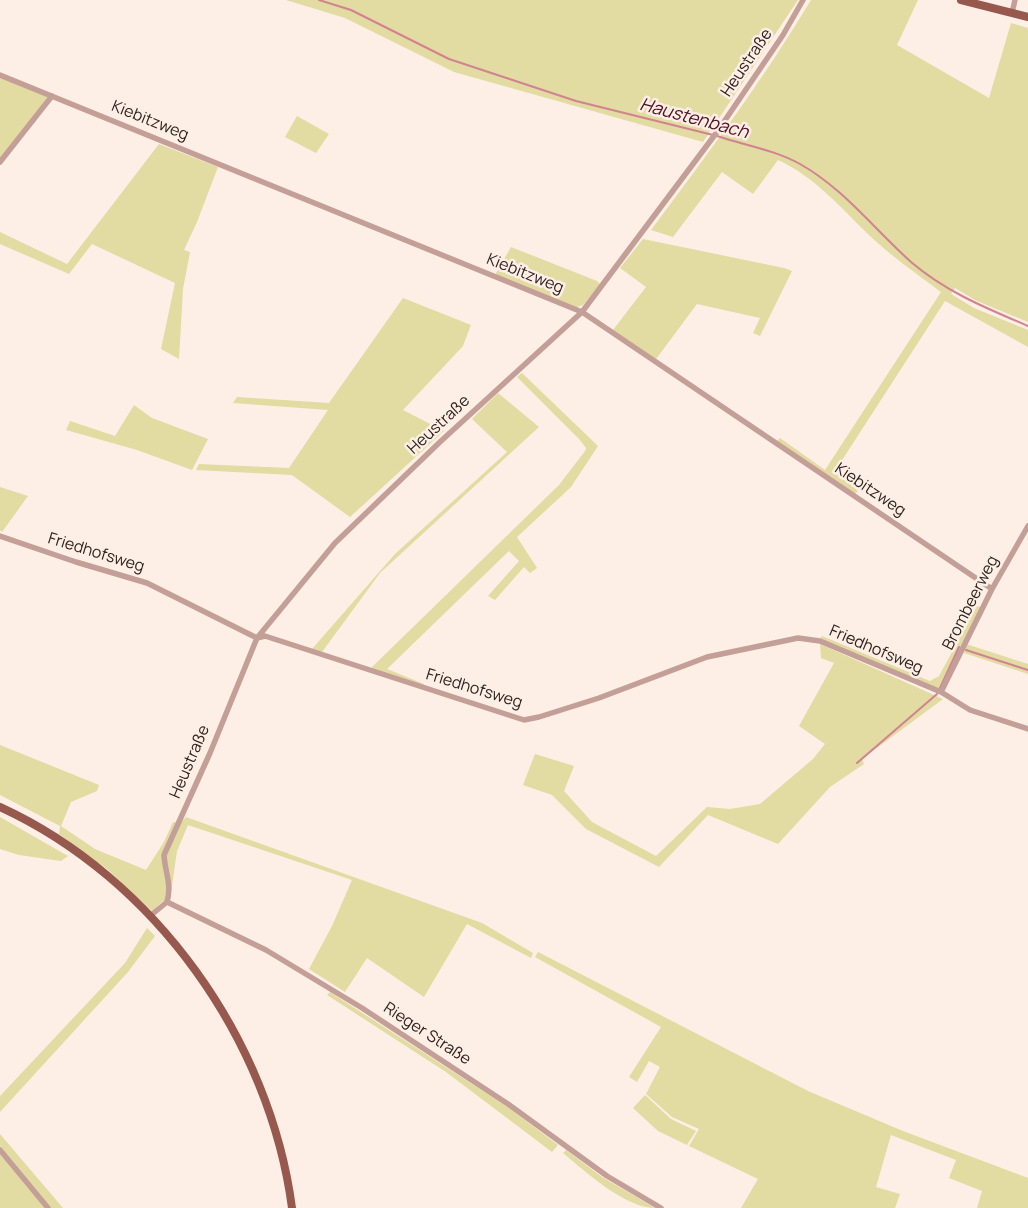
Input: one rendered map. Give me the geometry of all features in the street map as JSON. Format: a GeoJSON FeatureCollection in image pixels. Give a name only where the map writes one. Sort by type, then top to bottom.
{"type":"FeatureCollection","features":[{"type":"Feature","properties":{"kind":"main road"},"geometry":{"type":"LineString","coordinates":[[960,0],[1012,11],[1028,18]]}},
{"type":"Feature","properties":{"kind":"main road"},"geometry":{"type":"LineString","coordinates":[[0,807],[55,837],[104,874],[150,916],[170,938],[208,987],[253,1068],[274,1125],[292,1208]]}},
{"type":"Feature","properties":{"kind":"street","name":"Heustraße"},"geometry":{"type":"LineString","coordinates":[[167,902],[171,887],[165,870],[164,855],[210,753],[257,638],[335,543],[441,441],[582,312],[717,132],[783,35],[804,0]]}},
{"type":"Feature","properties":{"kind":"street"},"geometry":{"type":"LineString","coordinates":[[1012,11],[1016,0]]}},
{"type":"Feature","properties":{"kind":"street","name":"Kiebitzweg"},"geometry":{"type":"LineString","coordinates":[[0,75],[582,312],[992,589]]}},
{"type":"Feature","properties":{"kind":"street"},"geometry":{"type":"LineString","coordinates":[[0,162],[52,96]]}},
{"type":"Feature","properties":{"kind":"street","name":"Brombeerweg"},"geometry":{"type":"LineString","coordinates":[[941,692],[992,589],[1028,526]]}},
{"type":"Feature","properties":{"kind":"street","name":"Friedhofsweg"},"geometry":{"type":"LineString","coordinates":[[0,536],[76,562],[147,583],[257,638],[265,636],[524,720],[599,698],[707,657],[798,638],[820,640],[941,692],[970,710],[1028,729]]}},
{"type":"Feature","properties":{"kind":"street"},"geometry":{"type":"LineString","coordinates":[[150,916],[167,902]]}},
{"type":"Feature","properties":{"kind":"street","name":"Rieger Straße"},"geometry":{"type":"LineString","coordinates":[[167,902],[266,950],[362,1008],[508,1104],[607,1176],[662,1208]]}},
{"type":"Feature","properties":{"kind":"street"},"geometry":{"type":"LineString","coordinates":[[0,1150],[48,1208]]}},
{"type":"Feature","properties":{"kind":"shaded area"},"geometry":{"type":"Polygon","coordinates":[[[286,0],[798,0],[703,142],[454,72],[345,18],[286,0]]]}},
{"type":"Feature","properties":{"kind":"shaded area"},"geometry":{"type":"Polygon","coordinates":[[[811,0],[918,0],[897,45],[989,98],[1011,23],[1028,28],[1028,322],[977,301],[955,288],[951,294],[974,308],[1028,330],[1028,347],[945,301],[835,471],[858,491],[855,494],[777,441],[780,438],[825,470],[941,292],[877,243],[837,203],[804,175],[778,160],[753,194],[722,172],[673,237],[651,230],[754,88],[811,0]]]}},
{"type":"Feature","properties":{"kind":"shaded area"},"geometry":{"type":"Polygon","coordinates":[[[0,77],[48,97],[0,158],[0,77]]]}},
{"type":"Feature","properties":{"kind":"shaded area"},"geometry":{"type":"Polygon","coordinates":[[[297,116],[329,134],[316,153],[285,137],[297,116]]]}},
{"type":"Feature","properties":{"kind":"shaded area"},"geometry":{"type":"Polygon","coordinates":[[[159,144],[218,167],[184,250],[190,252],[183,289],[179,359],[161,349],[175,283],[92,244],[69,274],[0,244],[0,232],[67,264],[159,144]]]}},
{"type":"Feature","properties":{"kind":"shaded area"},"geometry":{"type":"Polygon","coordinates":[[[643,239],[792,271],[760,336],[753,333],[760,318],[697,304],[656,359],[613,330],[646,287],[620,268],[643,239]]]}},
{"type":"Feature","properties":{"kind":"shaded area"},"geometry":{"type":"Polygon","coordinates":[[[511,247],[597,281],[600,284],[583,305],[577,307],[495,275],[511,247]]]}},
{"type":"Feature","properties":{"kind":"shaded area"},"geometry":{"type":"Polygon","coordinates":[[[403,298],[471,325],[463,346],[403,410],[444,431],[350,517],[292,475],[196,470],[199,464],[289,468],[328,410],[233,403],[237,397],[329,403],[403,298]]]}},
{"type":"Feature","properties":{"kind":"shaded area"},"geometry":{"type":"Polygon","coordinates":[[[522,373],[598,446],[571,487],[517,537],[537,568],[530,573],[524,567],[495,600],[488,596],[519,561],[509,551],[387,669],[424,684],[423,687],[370,669],[559,485],[585,451],[586,448],[580,440],[517,377],[522,373]]]}},
{"type":"Feature","properties":{"kind":"shaded area"},"geometry":{"type":"Polygon","coordinates":[[[498,393],[539,427],[380,573],[322,652],[312,649],[395,554],[507,452],[472,419],[498,393]]]}},
{"type":"Feature","properties":{"kind":"shaded area"},"geometry":{"type":"Polygon","coordinates":[[[134,405],[152,418],[208,439],[192,470],[137,450],[66,430],[70,421],[115,436],[134,405]]]}},
{"type":"Feature","properties":{"kind":"shaded area"},"geometry":{"type":"Polygon","coordinates":[[[0,487],[28,496],[2,532],[0,530],[0,487]]]}},
{"type":"Feature","properties":{"kind":"shaded area"},"geometry":{"type":"Polygon","coordinates":[[[977,606],[981,607],[940,691],[820,639],[822,636],[930,681],[939,676],[977,606]]]}},
{"type":"Feature","properties":{"kind":"shaded area"},"geometry":{"type":"Polygon","coordinates":[[[820,644],[943,699],[862,759],[864,764],[830,787],[778,844],[708,815],[659,867],[586,829],[552,795],[523,785],[535,754],[574,766],[564,791],[592,822],[656,856],[707,807],[730,809],[760,804],[813,759],[825,744],[799,726],[834,663],[821,658],[820,644]]]}},
{"type":"Feature","properties":{"kind":"shaded area"},"geometry":{"type":"Polygon","coordinates":[[[966,644],[1028,664],[1028,674],[964,653],[966,644]]]}},
{"type":"Feature","properties":{"kind":"shaded area"},"geometry":{"type":"Polygon","coordinates":[[[0,745],[99,785],[97,791],[71,802],[61,826],[95,849],[146,870],[164,842],[173,822],[180,823],[186,817],[482,923],[533,953],[531,958],[467,924],[424,997],[367,958],[345,992],[309,969],[332,926],[352,880],[188,825],[177,851],[170,900],[163,901],[152,911],[107,869],[59,834],[60,826],[0,795],[0,745]]]}},
{"type":"Feature","properties":{"kind":"shaded area"},"geometry":{"type":"Polygon","coordinates":[[[0,817],[68,856],[61,861],[19,855],[0,849],[0,817]]]}},
{"type":"Feature","properties":{"kind":"shaded area"},"geometry":{"type":"Polygon","coordinates":[[[147,928],[155,936],[128,972],[0,1112],[0,1096],[125,963],[147,928]]]}},
{"type":"Feature","properties":{"kind":"shaded area"},"geometry":{"type":"Polygon","coordinates":[[[538,952],[808,1091],[903,1131],[1028,1178],[1028,1208],[977,1208],[982,1191],[949,1178],[956,1160],[891,1135],[876,1187],[900,1194],[895,1208],[741,1208],[758,1179],[689,1146],[699,1129],[672,1117],[646,1094],[660,1067],[649,1061],[637,1082],[629,1077],[661,1027],[535,957],[538,952]]]}},
{"type":"Feature","properties":{"kind":"shaded area"},"geometry":{"type":"Polygon","coordinates":[[[330,992],[506,1106],[558,1145],[552,1152],[446,1072],[327,995],[330,992]]]}},
{"type":"Feature","properties":{"kind":"shaded area"},"geometry":{"type":"Polygon","coordinates":[[[645,1095],[671,1119],[696,1131],[687,1145],[658,1131],[633,1108],[645,1095]]]}},
{"type":"Feature","properties":{"kind":"shaded area"},"geometry":{"type":"Polygon","coordinates":[[[0,1134],[63,1208],[51,1208],[0,1146],[0,1134]]]}},
{"type":"Feature","properties":{"kind":"shaded area"},"geometry":{"type":"Polygon","coordinates":[[[566,1150],[602,1177],[655,1208],[631,1202],[606,1188],[563,1153],[566,1150]]]}},
{"type":"Feature","properties":{"kind":"shaded area"},"geometry":{"type":"Polygon","coordinates":[[[0,1154],[45,1208],[0,1208],[0,1154]]]}},
{"type":"Feature","properties":{"kind":"waterway","name":"Haustenbach"},"geometry":{"type":"LineString","coordinates":[[319,0],[351,10],[449,59],[576,101],[713,135]]}},
{"type":"Feature","properties":{"kind":"waterway","name":"Haustenbach"},"geometry":{"type":"LineString","coordinates":[[717,136],[770,151],[800,164],[845,197],[924,273],[952,291],[1028,326]]}},
{"type":"Feature","properties":{"kind":"waterway"},"geometry":{"type":"LineString","coordinates":[[940,688],[959,647]]}},
{"type":"Feature","properties":{"kind":"waterway"},"geometry":{"type":"LineString","coordinates":[[966,650],[1028,670]]}},
{"type":"Feature","properties":{"kind":"waterway"},"geometry":{"type":"LineString","coordinates":[[857,763],[937,694]]}}]}
